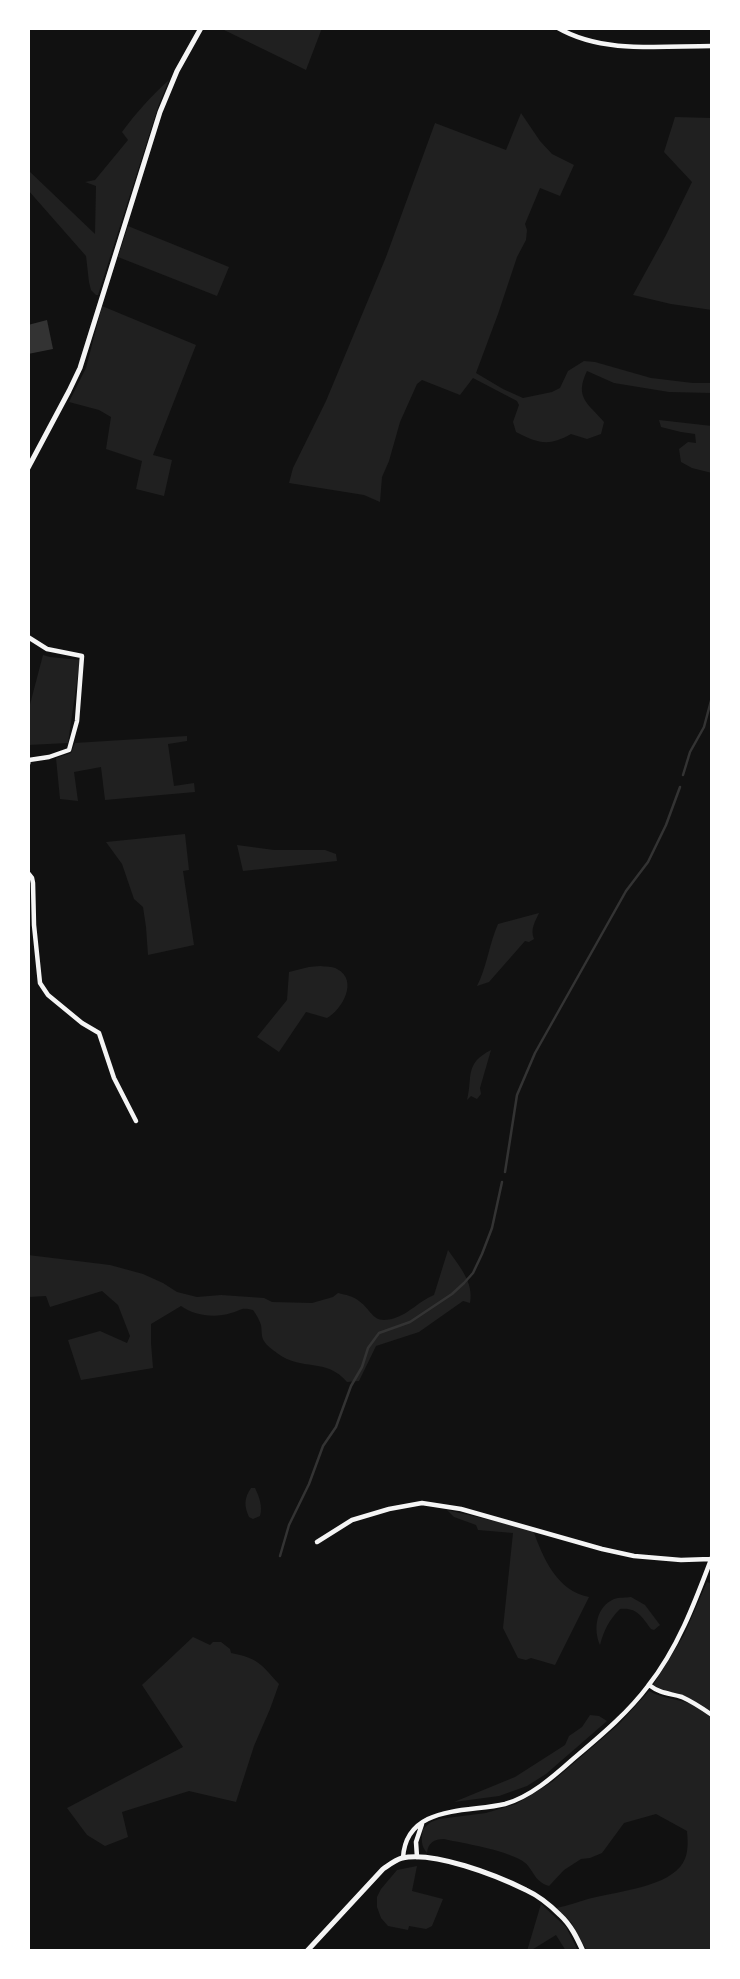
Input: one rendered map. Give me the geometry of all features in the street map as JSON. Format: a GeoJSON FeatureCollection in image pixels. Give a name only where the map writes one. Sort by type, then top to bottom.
{"type":"FeatureCollection","features":[{"type":"Feature","properties":{"kind":"street"},"geometry":{"type":"LineString","coordinates":[[28,468],[77,376],[160,112],[177,71],[201,28]]}},
{"type":"Feature","properties":{"kind":"street"},"geometry":{"type":"LineString","coordinates":[[558,28],[580,39],[606,44],[712,46]]}},
{"type":"Feature","properties":{"kind":"street"},"geometry":{"type":"LineString","coordinates":[[28,637],[47,649],[82,656],[77,721],[69,750],[29,760],[28,764]]}},
{"type":"Feature","properties":{"kind":"street"},"geometry":{"type":"LineString","coordinates":[[28,873],[33,883],[40,983],[48,995],[82,1023],[99,1033],[114,1078],[136,1121]]}},
{"type":"Feature","properties":{"kind":"street"},"geometry":{"type":"LineString","coordinates":[[317,1542],[352,1520],[388,1509],[422,1503],[461,1509],[634,1556],[681,1560],[712,1558],[690,1614],[669,1655],[631,1706],[595,1741],[552,1777],[507,1804],[440,1814],[424,1820],[409,1835],[403,1858]]}},
{"type":"Feature","properties":{"kind":"street"},"geometry":{"type":"LineString","coordinates":[[649,1685],[658,1692],[681,1697],[712,1716]]}},
{"type":"Feature","properties":{"kind":"street"},"geometry":{"type":"LineString","coordinates":[[417,1857],[416,1842],[424,1820]]}},
{"type":"Feature","properties":{"kind":"street"},"geometry":{"type":"LineString","coordinates":[[307,1951],[383,1868],[403,1858],[417,1857],[432,1858],[482,1872],[528,1891],[561,1915],[575,1933],[583,1951]]}},
{"type":"Feature","properties":{"kind":"shaded area"},"geometry":{"type":"Polygon","coordinates":[[[220,28],[322,28],[306,70],[220,28]]]}},
{"type":"Feature","properties":{"kind":"shaded area"},"geometry":{"type":"Polygon","coordinates":[[[169,80],[96,295],[91,290],[86,256],[28,190],[28,170],[95,234],[96,186],[85,182],[95,180],[128,140],[122,132],[169,80]]]}},
{"type":"Feature","properties":{"kind":"shaded area"},"geometry":{"type":"Polygon","coordinates":[[[521,113],[552,154],[574,165],[560,196],[540,188],[525,224],[526,240],[517,257],[476,373],[523,398],[560,388],[568,371],[584,361],[651,378],[712,383],[712,393],[669,392],[614,383],[587,371],[582,394],[604,422],[601,434],[587,439],[571,434],[556,441],[543,442],[516,432],[513,422],[519,405],[517,401],[473,378],[460,395],[422,380],[417,384],[400,422],[382,477],[380,502],[364,495],[289,483],[293,468],[326,401],[386,257],[435,123],[506,150],[521,113]]]}},
{"type":"Feature","properties":{"kind":"shaded area"},"geometry":{"type":"Polygon","coordinates":[[[675,117],[712,118],[712,310],[633,295],[692,182],[664,152],[675,117]]]}},
{"type":"Feature","properties":{"kind":"shaded area"},"geometry":{"type":"Polygon","coordinates":[[[128,226],[229,267],[217,296],[118,257],[128,226]]]}},
{"type":"Feature","properties":{"kind":"shaded area"},"geometry":{"type":"Polygon","coordinates":[[[102,306],[196,345],[153,455],[172,460],[164,496],[136,489],[142,461],[106,449],[111,417],[99,410],[69,402],[86,368],[102,306]]]}},
{"type":"Feature","properties":{"kind":"shaded area"},"geometry":{"type":"Polygon","coordinates":[[[47,320],[53,349],[28,354],[28,325],[47,320]]]}},
{"type":"Feature","properties":{"kind":"shaded area"},"geometry":{"type":"Polygon","coordinates":[[[659,420],[712,426],[712,473],[681,462],[679,449],[688,442],[696,443],[695,434],[661,427],[659,420]]]}},
{"type":"Feature","properties":{"kind":"shaded area"},"geometry":{"type":"Polygon","coordinates":[[[43,655],[80,660],[68,743],[28,745],[28,712],[43,655]]]}},
{"type":"Feature","properties":{"kind":"shaded area"},"geometry":{"type":"Polygon","coordinates":[[[187,736],[187,741],[168,744],[174,786],[194,783],[195,792],[105,800],[101,767],[74,772],[78,801],[60,799],[56,758],[71,753],[75,743],[187,736]]]}},
{"type":"Feature","properties":{"kind":"shaded area"},"geometry":{"type":"Polygon","coordinates":[[[185,834],[189,870],[183,871],[194,945],[148,955],[143,907],[134,899],[122,864],[106,842],[185,834]]]}},
{"type":"Feature","properties":{"kind":"shaded area"},"geometry":{"type":"Polygon","coordinates":[[[237,845],[274,850],[325,850],[336,854],[337,861],[243,871],[237,845]]]}},
{"type":"Feature","properties":{"kind":"shaded area"},"geometry":{"type":"Polygon","coordinates":[[[539,913],[533,929],[534,939],[525,941],[489,982],[477,986],[498,924],[539,913]]]}},
{"type":"Feature","properties":{"kind":"shaded area"},"geometry":{"type":"Polygon","coordinates":[[[320,966],[335,968],[344,974],[347,987],[343,1002],[327,1018],[306,1012],[279,1052],[257,1037],[287,1000],[289,972],[320,966]]]}},
{"type":"Feature","properties":{"kind":"shaded area"},"geometry":{"type":"Polygon","coordinates":[[[491,1050],[480,1088],[481,1094],[477,1099],[471,1096],[467,1100],[473,1066],[482,1055],[491,1050]]]}},
{"type":"Feature","properties":{"kind":"shaded area"},"geometry":{"type":"Polygon","coordinates":[[[448,1250],[468,1281],[470,1303],[463,1301],[419,1332],[376,1346],[359,1381],[347,1382],[331,1370],[286,1359],[277,1353],[263,1339],[261,1325],[253,1310],[244,1309],[212,1316],[192,1312],[181,1306],[151,1324],[153,1368],[81,1380],[68,1340],[100,1331],[127,1343],[130,1336],[118,1305],[102,1291],[50,1307],[46,1296],[28,1297],[28,1255],[110,1265],[143,1274],[177,1292],[197,1297],[221,1295],[264,1298],[272,1302],[312,1303],[338,1293],[357,1299],[377,1319],[387,1320],[400,1316],[434,1295],[448,1250]]]}},
{"type":"Feature","properties":{"kind":"shaded area"},"geometry":{"type":"Polygon","coordinates":[[[251,1488],[255,1488],[261,1509],[260,1516],[253,1519],[249,1517],[246,1506],[251,1488]]]}},
{"type":"Feature","properties":{"kind":"shaded area"},"geometry":{"type":"Polygon","coordinates":[[[447,1510],[533,1530],[541,1551],[560,1581],[578,1594],[589,1597],[555,1665],[531,1658],[518,1658],[503,1628],[513,1533],[478,1530],[476,1525],[454,1517],[447,1510]]]}},
{"type":"Feature","properties":{"kind":"shaded area"},"geometry":{"type":"Polygon","coordinates":[[[707,1582],[712,1584],[712,1951],[587,1951],[571,1922],[556,1908],[650,1885],[680,1867],[688,1845],[687,1831],[656,1814],[624,1823],[602,1853],[581,1859],[564,1870],[549,1886],[539,1881],[521,1860],[494,1850],[444,1839],[432,1842],[427,1853],[422,1833],[431,1822],[486,1813],[516,1804],[552,1782],[619,1724],[649,1691],[696,1706],[653,1685],[684,1635],[707,1582]]]}},
{"type":"Feature","properties":{"kind":"shaded area"},"geometry":{"type":"Polygon","coordinates":[[[631,1597],[645,1605],[660,1625],[654,1630],[651,1629],[635,1611],[620,1609],[607,1626],[600,1645],[597,1626],[603,1607],[614,1599],[631,1597]]]}},
{"type":"Feature","properties":{"kind":"shaded area"},"geometry":{"type":"Polygon","coordinates":[[[193,1637],[210,1645],[213,1642],[221,1642],[231,1653],[258,1663],[279,1684],[254,1746],[236,1802],[189,1791],[122,1812],[128,1837],[105,1846],[87,1835],[67,1808],[183,1747],[142,1685],[193,1637]]]}},
{"type":"Feature","properties":{"kind":"shaded area"},"geometry":{"type":"Polygon","coordinates":[[[590,1715],[607,1721],[546,1774],[527,1786],[499,1796],[454,1802],[515,1777],[565,1745],[569,1736],[582,1727],[590,1715]]]}},
{"type":"Feature","properties":{"kind":"shaded area"},"geometry":{"type":"Polygon","coordinates":[[[417,1866],[412,1891],[443,1899],[432,1926],[426,1929],[409,1926],[408,1930],[388,1926],[381,1918],[377,1897],[397,1870],[417,1866]]]}},
{"type":"Feature","properties":{"kind":"shaded area"},"geometry":{"type":"Polygon","coordinates":[[[541,1904],[566,1927],[578,1951],[566,1951],[556,1935],[527,1951],[541,1904]]]}},
{"type":"Feature","properties":{"kind":"waterway"},"geometry":{"type":"LineString","coordinates":[[683,775],[690,752],[704,727],[712,697]]}},
{"type":"Feature","properties":{"kind":"waterway"},"geometry":{"type":"LineString","coordinates":[[505,1172],[517,1095],[535,1053],[626,891],[648,862],[680,787]]}},
{"type":"Feature","properties":{"kind":"waterway"},"geometry":{"type":"LineString","coordinates":[[280,1556],[289,1525],[309,1484],[323,1446],[336,1427],[368,1348],[379,1333],[410,1322],[452,1294],[473,1273],[492,1228],[502,1182]]}}]}
